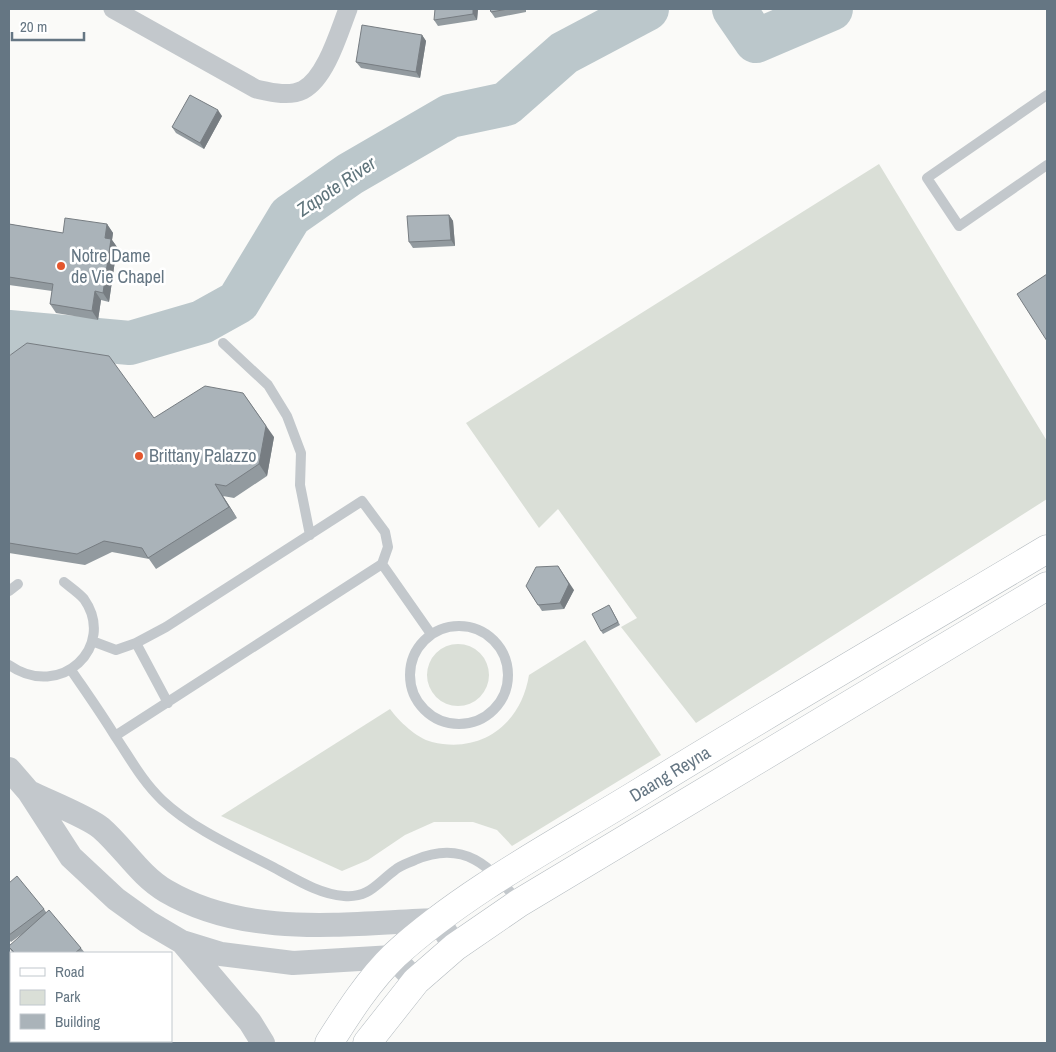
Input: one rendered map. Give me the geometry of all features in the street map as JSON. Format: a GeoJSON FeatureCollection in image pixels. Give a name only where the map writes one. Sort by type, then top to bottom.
{"type":"FeatureCollection","features":[{"type":"Feature","properties":{"kind":"main road","name":"Daang Reyna"},"geometry":{"type":"LineString","coordinates":[[329,1043],[351,1008],[394,957],[438,920],[500,878],[682,766],[1047,549]]}},
{"type":"Feature","properties":{"kind":"main road","name":"Daang Reyna"},"geometry":{"type":"LineString","coordinates":[[367,1043],[416,981],[455,947],[519,903],[1047,586]]}},
{"type":"Feature","properties":{"kind":"street"},"geometry":{"type":"LineString","coordinates":[[113,9],[256,89],[277,94],[302,90],[312,82],[326,63],[348,9]]}},
{"type":"Feature","properties":{"kind":"street"},"geometry":{"type":"LineString","coordinates":[[9,769],[29,792],[71,858],[116,899],[148,922],[182,942],[221,954],[292,963],[394,957],[416,981]]}},
{"type":"Feature","properties":{"kind":"street"},"geometry":{"type":"LineString","coordinates":[[29,792],[100,827],[138,868],[164,890],[202,910],[237,919],[291,925],[438,920],[455,947]]}},
{"type":"Feature","properties":{"kind":"street"},"geometry":{"type":"LineString","coordinates":[[182,942],[250,1022],[263,1043]]}},
{"type":"Feature","properties":{"kind":"lane"},"geometry":{"type":"LineString","coordinates":[[1047,95],[927,178],[958,226],[1047,165]]}},
{"type":"Feature","properties":{"kind":"lane"},"geometry":{"type":"LineString","coordinates":[[223,343],[268,385],[287,416],[301,453],[300,485],[310,535]]}},
{"type":"Feature","properties":{"kind":"lane"},"geometry":{"type":"LineString","coordinates":[[92,641],[116,650],[136,643],[166,627],[362,502],[385,532],[388,547],[382,564],[115,736]]}},
{"type":"Feature","properties":{"kind":"lane"},"geometry":{"type":"LineString","coordinates":[[382,564],[432,634]]}},
{"type":"Feature","properties":{"kind":"lane"},"geometry":{"type":"LineString","coordinates":[[9,665],[21,674],[38,678],[55,677],[71,670],[84,658],[92,641],[93,626],[90,611],[83,598],[64,582]]}},
{"type":"Feature","properties":{"kind":"lane"},"geometry":{"type":"LineString","coordinates":[[9,591],[18,584]]}},
{"type":"Feature","properties":{"kind":"lane"},"geometry":{"type":"LineString","coordinates":[[469,627],[487,635],[500,648],[506,660],[507,686],[496,709],[486,717],[468,724],[448,724],[425,712],[417,702],[410,684],[410,665],[422,642],[432,634],[443,628],[469,627]]}},
{"type":"Feature","properties":{"kind":"lane"},"geometry":{"type":"LineString","coordinates":[[136,643],[168,703]]}},
{"type":"Feature","properties":{"kind":"lane"},"geometry":{"type":"LineString","coordinates":[[71,670],[135,769],[162,800],[212,836],[330,894],[362,896],[397,868],[430,854],[462,853],[482,863],[500,878],[519,903]]}},
{"type":"Feature","properties":{"kind":"green space"},"geometry":{"type":"Polygon","coordinates":[[[879,164],[1047,441],[1047,499],[696,723],[621,627],[637,618],[558,509],[539,528],[466,423],[879,164]]]}},
{"type":"Feature","properties":{"kind":"green space"},"geometry":{"type":"Polygon","coordinates":[[[585,640],[661,755],[512,846],[497,830],[473,822],[434,822],[405,835],[368,860],[342,871],[221,816],[390,709],[414,733],[432,742],[450,745],[483,739],[508,721],[518,708],[525,692],[529,675],[585,640]]]}},
{"type":"Feature","properties":{"kind":"green space"},"geometry":{"type":"Polygon","coordinates":[[[458,644],[470,646],[480,653],[487,663],[489,675],[487,687],[480,697],[470,704],[458,706],[446,704],[436,697],[429,687],[427,675],[429,663],[436,653],[446,646],[458,644]]]}},
{"type":"Feature","properties":{"kind":"building"},"geometry":{"type":"Polygon","coordinates":[[[435,9],[473,9],[473,14],[434,20],[435,9]]]}},
{"type":"Feature","properties":{"kind":"building"},"geometry":{"type":"Polygon","coordinates":[[[490,9],[508,9],[491,12],[490,9]]]}},
{"type":"Feature","properties":{"kind":"building"},"geometry":{"type":"Polygon","coordinates":[[[362,25],[422,35],[416,72],[356,62],[362,25]]]}},
{"type":"Feature","properties":{"kind":"building"},"geometry":{"type":"Polygon","coordinates":[[[190,95],[218,110],[200,143],[172,127],[190,95]]]}},
{"type":"Feature","properties":{"kind":"building"},"geometry":{"type":"Polygon","coordinates":[[[449,215],[451,240],[409,242],[407,216],[449,215]]]}},
{"type":"Feature","properties":{"kind":"building","name":"Notre Dame de Vie Chapel"},"geometry":{"type":"Polygon","coordinates":[[[65,218],[107,224],[105,238],[111,239],[103,293],[95,291],[92,311],[50,304],[53,284],[9,277],[9,224],[63,233],[65,218]]]}},
{"type":"Feature","properties":{"kind":"building"},"geometry":{"type":"Polygon","coordinates":[[[1047,274],[1047,341],[1017,294],[1047,274]]]}},
{"type":"Feature","properties":{"kind":"building","name":"Brittany Palazzo"},"geometry":{"type":"Polygon","coordinates":[[[27,343],[109,356],[154,418],[205,386],[243,393],[266,426],[259,464],[226,486],[215,484],[229,507],[148,558],[142,548],[104,541],[77,554],[9,543],[9,356],[27,343]]]}},
{"type":"Feature","properties":{"kind":"building"},"geometry":{"type":"Polygon","coordinates":[[[558,566],[569,584],[560,603],[538,605],[526,586],[536,567],[558,566]]]}},
{"type":"Feature","properties":{"kind":"building"},"geometry":{"type":"Polygon","coordinates":[[[609,605],[618,622],[601,631],[592,614],[609,605]]]}},
{"type":"Feature","properties":{"kind":"building"},"geometry":{"type":"Polygon","coordinates":[[[17,876],[44,909],[9,935],[9,883],[17,876]]]}},
{"type":"Feature","properties":{"kind":"building"},"geometry":{"type":"Polygon","coordinates":[[[49,910],[81,948],[76,952],[14,952],[9,946],[49,910]]]}},
{"type":"Feature","properties":{"kind":"building"},"geometry":{"type":"Polygon","coordinates":[[[10,991],[10,1032],[9,1031],[10,991]]]}},
{"type":"Feature","properties":{"kind":"waterway","name":"Zapote River"},"geometry":{"type":"LineString","coordinates":[[9,332],[130,343],[202,322],[238,302],[290,216],[350,174],[450,116],[506,104],[564,53],[647,9]]}},
{"type":"Feature","properties":{"kind":"waterway","name":"Zapote River"},"geometry":{"type":"LineString","coordinates":[[734,9],[756,41],[831,9]]}},
{"type":"Feature","properties":{"kind":"place","name":"Notre Dame de Vie Chapel"},"geometry":{"type":"Point","coordinates":[61,266]}},
{"type":"Feature","properties":{"kind":"place","name":"Brittany Palazzo"},"geometry":{"type":"Point","coordinates":[139,456]}}]}
